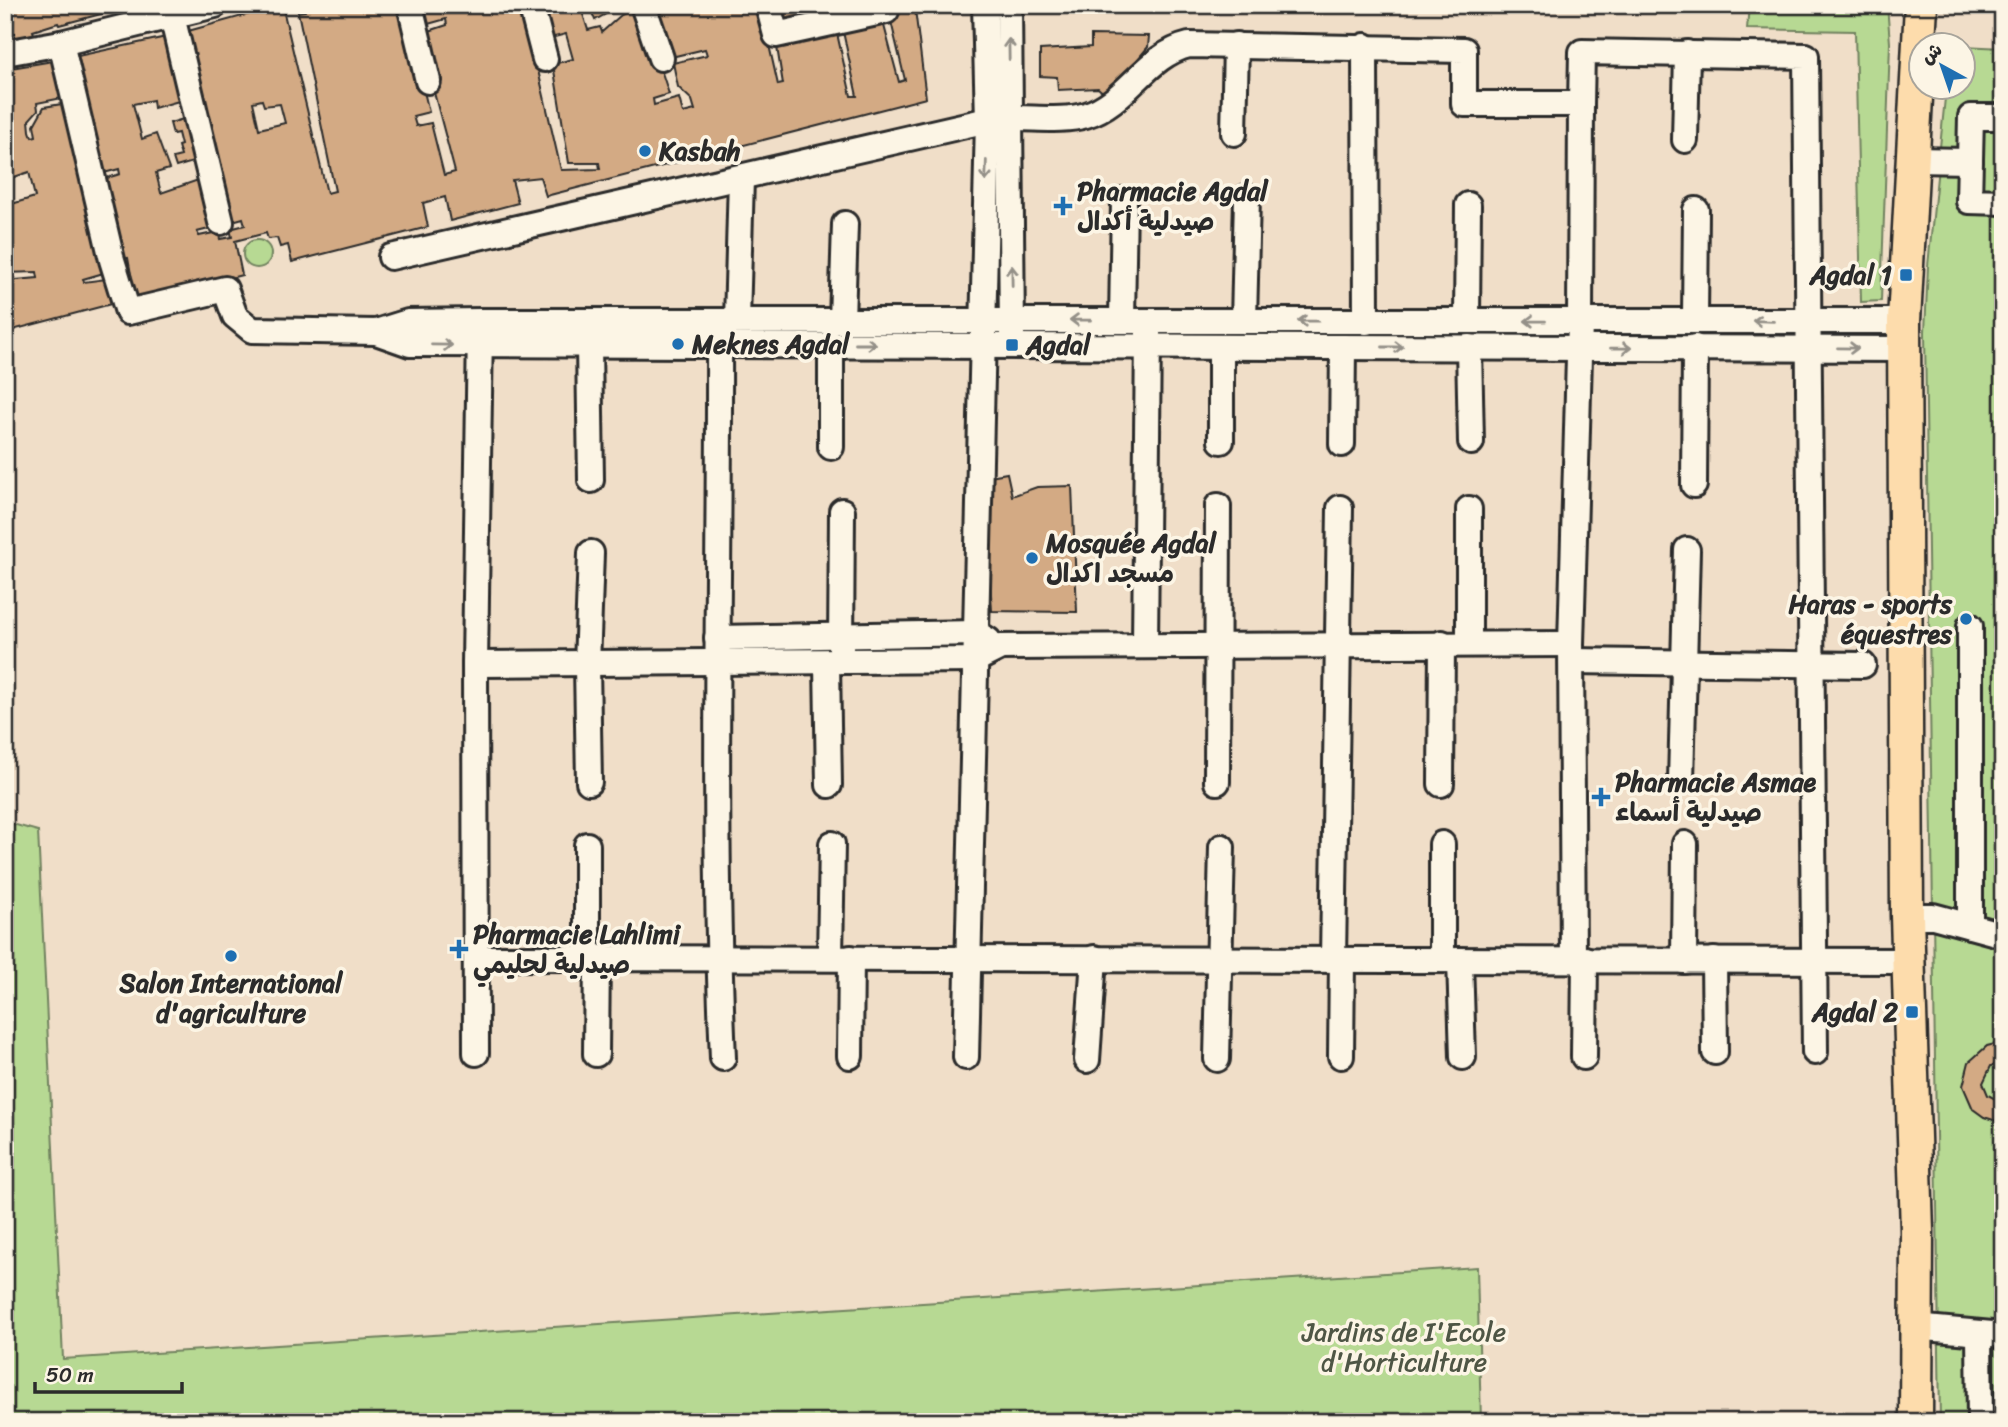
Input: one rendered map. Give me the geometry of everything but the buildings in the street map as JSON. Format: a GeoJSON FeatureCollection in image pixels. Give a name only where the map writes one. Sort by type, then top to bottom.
{"type":"FeatureCollection","features":[{"type":"Feature","properties":{"kind":"main road"},"geometry":{"type":"LineString","coordinates":[[1916,1422],[1917,1231],[1907,916],[1905,335],[1922,5]]}},
{"type":"Feature","properties":{"kind":"street"},"geometry":{"type":"LineString","coordinates":[[5,53],[61,43],[128,16],[172,16],[215,5]]}},
{"type":"Feature","properties":{"kind":"street"},"geometry":{"type":"LineString","coordinates":[[410,5],[428,81]]}},
{"type":"Feature","properties":{"kind":"street"},"geometry":{"type":"LineString","coordinates":[[531,5],[545,59]]}},
{"type":"Feature","properties":{"kind":"street"},"geometry":{"type":"LineString","coordinates":[[643,5],[661,58]]}},
{"type":"Feature","properties":{"kind":"street"},"geometry":{"type":"LineString","coordinates":[[768,5],[775,35],[886,10]]}},
{"type":"Feature","properties":{"kind":"street"},"geometry":{"type":"LineString","coordinates":[[985,5],[999,118],[1013,319],[1012,345]]}},
{"type":"Feature","properties":{"kind":"street"},"geometry":{"type":"LineString","coordinates":[[966,1057],[982,332],[1009,5]]}},
{"type":"Feature","properties":{"kind":"street"},"geometry":{"type":"LineString","coordinates":[[172,16],[221,222]]}},
{"type":"Feature","properties":{"kind":"street"},"geometry":{"type":"LineString","coordinates":[[61,43],[128,312],[225,289],[234,316],[252,330],[376,332],[408,322],[589,345],[725,329],[842,321],[982,332],[1012,345],[1577,349],[1695,347],[1807,335],[1905,335]]}},
{"type":"Feature","properties":{"kind":"street"},"geometry":{"type":"LineString","coordinates":[[391,257],[999,118],[1087,115],[1120,94],[1159,57],[1172,49],[1189,45],[1365,46],[1464,50],[1464,104],[1581,104]]}},
{"type":"Feature","properties":{"kind":"street"},"geometry":{"type":"LineString","coordinates":[[1234,133],[1236,45]]}},
{"type":"Feature","properties":{"kind":"street"},"geometry":{"type":"LineString","coordinates":[[1365,46],[1366,322]]}},
{"type":"Feature","properties":{"kind":"street"},"geometry":{"type":"LineString","coordinates":[[1584,1057],[1571,652],[1577,349],[1580,321],[1582,52],[1806,55],[1815,1052]]}},
{"type":"Feature","properties":{"kind":"street"},"geometry":{"type":"LineString","coordinates":[[1685,140],[1687,53]]}},
{"type":"Feature","properties":{"kind":"street"},"geometry":{"type":"LineString","coordinates":[[2003,117],[1971,117],[1969,201],[2003,202]]}},
{"type":"Feature","properties":{"kind":"street"},"geometry":{"type":"LineString","coordinates":[[1913,160],[1970,161]]}},
{"type":"Feature","properties":{"kind":"street"},"geometry":{"type":"LineString","coordinates":[[723,1058],[718,957],[717,638],[725,329],[741,178]]}},
{"type":"Feature","properties":{"kind":"street"},"geometry":{"type":"LineString","coordinates":[[1244,321],[1247,197]]}},
{"type":"Feature","properties":{"kind":"street"},"geometry":{"type":"LineString","coordinates":[[1122,320],[1125,200]]}},
{"type":"Feature","properties":{"kind":"street"},"geometry":{"type":"LineString","coordinates":[[1467,320],[1468,205]]}},
{"type":"Feature","properties":{"kind":"street"},"geometry":{"type":"LineString","coordinates":[[1695,319],[1696,210]]}},
{"type":"Feature","properties":{"kind":"street"},"geometry":{"type":"LineString","coordinates":[[842,321],[845,224]]}},
{"type":"Feature","properties":{"kind":"street"},"geometry":{"type":"LineString","coordinates":[[480,333],[725,329],[831,344],[982,332],[1013,319],[1366,322],[1695,319],[1807,335]]}},
{"type":"Feature","properties":{"kind":"street"},"geometry":{"type":"LineString","coordinates":[[1145,645],[1148,321]]}},
{"type":"Feature","properties":{"kind":"street"},"geometry":{"type":"LineString","coordinates":[[476,1053],[478,958],[475,664],[480,333]]}},
{"type":"Feature","properties":{"kind":"street"},"geometry":{"type":"LineString","coordinates":[[831,344],[831,447]]}},
{"type":"Feature","properties":{"kind":"street"},"geometry":{"type":"LineString","coordinates":[[589,345],[591,480]]}},
{"type":"Feature","properties":{"kind":"street"},"geometry":{"type":"LineString","coordinates":[[1220,346],[1221,441]]}},
{"type":"Feature","properties":{"kind":"street"},"geometry":{"type":"LineString","coordinates":[[1342,444],[1343,347]]}},
{"type":"Feature","properties":{"kind":"street"},"geometry":{"type":"LineString","coordinates":[[1469,347],[1471,442]]}},
{"type":"Feature","properties":{"kind":"street"},"geometry":{"type":"LineString","coordinates":[[1694,485],[1695,347]]}},
{"type":"Feature","properties":{"kind":"street"},"geometry":{"type":"LineString","coordinates":[[1217,782],[1218,506]]}},
{"type":"Feature","properties":{"kind":"street"},"geometry":{"type":"LineString","coordinates":[[1340,508],[1336,643],[1337,959],[1341,1056]]}},
{"type":"Feature","properties":{"kind":"street"},"geometry":{"type":"LineString","coordinates":[[1469,509],[1469,643]]}},
{"type":"Feature","properties":{"kind":"street"},"geometry":{"type":"LineString","coordinates":[[829,785],[834,663],[841,634],[842,511]]}},
{"type":"Feature","properties":{"kind":"street"},"geometry":{"type":"LineString","coordinates":[[1681,781],[1687,550]]}},
{"type":"Feature","properties":{"kind":"street"},"geometry":{"type":"LineString","coordinates":[[589,782],[587,665],[591,553]]}},
{"type":"Feature","properties":{"kind":"street"},"geometry":{"type":"LineString","coordinates":[[1970,626],[1970,926]]}},
{"type":"Feature","properties":{"kind":"street"},"geometry":{"type":"LineString","coordinates":[[717,638],[976,633],[1001,647]]}},
{"type":"Feature","properties":{"kind":"street"},"geometry":{"type":"LineString","coordinates":[[1441,784],[1443,643]]}},
{"type":"Feature","properties":{"kind":"street"},"geometry":{"type":"LineString","coordinates":[[475,664],[834,663],[975,660],[1001,647],[1469,643],[1683,661],[1863,665]]}},
{"type":"Feature","properties":{"kind":"street"},"geometry":{"type":"LineString","coordinates":[[832,844],[850,1056]]}},
{"type":"Feature","properties":{"kind":"street"},"geometry":{"type":"LineString","coordinates":[[1442,844],[1451,960],[1463,1057]]}},
{"type":"Feature","properties":{"kind":"street"},"geometry":{"type":"LineString","coordinates":[[1684,961],[1685,844]]}},
{"type":"Feature","properties":{"kind":"street"},"geometry":{"type":"LineString","coordinates":[[587,845],[596,1054]]}},
{"type":"Feature","properties":{"kind":"street"},"geometry":{"type":"LineString","coordinates":[[1217,1059],[1222,846]]}},
{"type":"Feature","properties":{"kind":"street"},"geometry":{"type":"LineString","coordinates":[[1907,916],[1933,916],[2003,935]]}},
{"type":"Feature","properties":{"kind":"street"},"geometry":{"type":"LineString","coordinates":[[478,958],[1219,957],[1908,961]]}},
{"type":"Feature","properties":{"kind":"street"},"geometry":{"type":"LineString","coordinates":[[1087,1060],[1094,958]]}},
{"type":"Feature","properties":{"kind":"street"},"geometry":{"type":"LineString","coordinates":[[1714,960],[1715,1052]]}},
{"type":"Feature","properties":{"kind":"street"},"geometry":{"type":"LineString","coordinates":[[1915,1327],[1938,1327],[1991,1335],[1980,1422]]}},
{"type":"Feature","properties":{"kind":"green space"},"geometry":{"type":"Polygon","coordinates":[[[1749,5],[1887,5],[1890,43],[1881,301],[1861,302],[1855,31],[1747,29],[1749,5]]]}},
{"type":"Feature","properties":{"kind":"green space","name":"Haras - sports équestres"},"geometry":{"type":"Polygon","coordinates":[[[1976,47],[2003,48],[2003,1422],[1940,1422],[1925,332],[1928,266],[1945,102],[1976,102],[1976,47]]]}},
{"type":"Feature","properties":{"kind":"green space"},"geometry":{"type":"Polygon","coordinates":[[[257,240],[267,244],[271,254],[267,264],[257,268],[247,264],[243,254],[247,244],[257,240]]]}},
{"type":"Feature","properties":{"kind":"green space","name":"Jardins de I'Ecole d'Horticulture"},"geometry":{"type":"Polygon","coordinates":[[[5,822],[38,831],[63,1359],[1477,1267],[1481,1422],[5,1422],[5,822]]]}},
{"type":"Feature","properties":{"kind":"place","name":"Kasbah"},"geometry":{"type":"Point","coordinates":[645,151]}},
{"type":"Feature","properties":{"kind":"place","name":"Pharmacie Agdal صيدلية أكدال"},"geometry":{"type":"Point","coordinates":[1063,206]}},
{"type":"Feature","properties":{"kind":"place","name":"Agdal 1"},"geometry":{"type":"Point","coordinates":[1906,275]}},
{"type":"Feature","properties":{"kind":"place","name":"Meknes Agdal"},"geometry":{"type":"Point","coordinates":[678,344]}},
{"type":"Feature","properties":{"kind":"place","name":"Agdal"},"geometry":{"type":"Point","coordinates":[1012,345]}},
{"type":"Feature","properties":{"kind":"place","name":"Mosquée Agdal مسجد اكدال"},"geometry":{"type":"Point","coordinates":[1032,558]}},
{"type":"Feature","properties":{"kind":"place","name":"Haras - sports équestres"},"geometry":{"type":"Point","coordinates":[1966,619]}},
{"type":"Feature","properties":{"kind":"place","name":"Pharmacie Asmae صيدلية أسماء"},"geometry":{"type":"Point","coordinates":[1601,797]}},
{"type":"Feature","properties":{"kind":"place","name":"Pharmacie Lahlimi صيدلية لحليمي"},"geometry":{"type":"Point","coordinates":[459,949]}},
{"type":"Feature","properties":{"kind":"place","name":"Salon International d'agriculture"},"geometry":{"type":"Point","coordinates":[231,956]}},
{"type":"Feature","properties":{"kind":"place","name":"Agdal 2"},"geometry":{"type":"Point","coordinates":[1912,1012]}}]}
